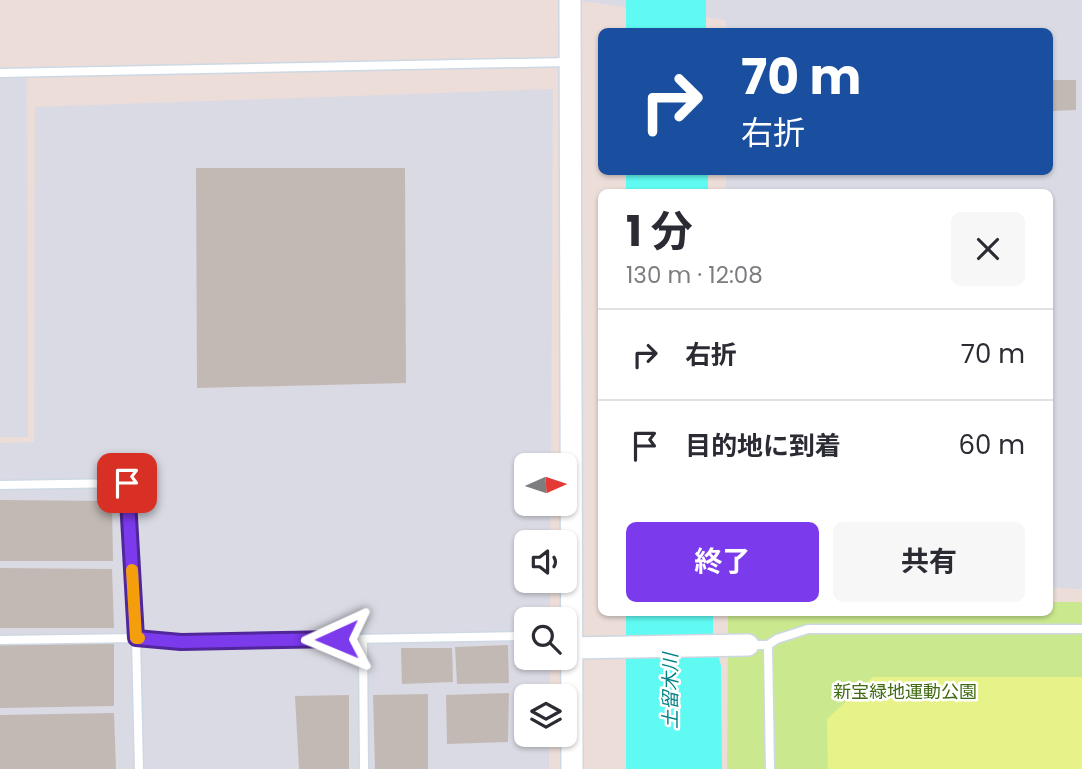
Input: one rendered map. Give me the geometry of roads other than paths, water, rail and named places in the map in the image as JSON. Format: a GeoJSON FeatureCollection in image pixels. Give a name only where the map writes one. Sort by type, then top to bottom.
{"type":"FeatureCollection","features":[{"type":"Feature","properties":{"kind":"street"},"geometry":{"type":"LineString","coordinates":[[568,607],[570,0]]}},
{"type":"Feature","properties":{"kind":"street"},"geometry":{"type":"LineString","coordinates":[[577,647],[758,645]]}},
{"type":"Feature","properties":{"kind":"street"},"geometry":{"type":"LineString","coordinates":[[569,670],[572,769]]}},
{"type":"Feature","properties":{"kind":"lane"},"geometry":{"type":"LineString","coordinates":[[0,73],[571,62]]}},
{"type":"Feature","properties":{"kind":"lane"},"geometry":{"type":"LineString","coordinates":[[0,485],[127,483],[136,638],[139,769]]}},
{"type":"Feature","properties":{"kind":"lane"},"geometry":{"type":"LineString","coordinates":[[770,769],[758,645],[808,629],[1082,629]]}},
{"type":"Feature","properties":{"kind":"lane"},"geometry":{"type":"LineString","coordinates":[[0,640],[136,638],[181,642],[514,636]]}},
{"type":"Feature","properties":{"kind":"lane"},"geometry":{"type":"LineString","coordinates":[[363,639],[364,769]]}},
{"type":"Feature","properties":{"kind":"water"},"geometry":{"type":"Polygon","coordinates":[[[626,0],[706,0],[706,28],[626,28],[626,0]]]}},
{"type":"Feature","properties":{"kind":"water"},"geometry":{"type":"Polygon","coordinates":[[[626,175],[708,175],[708,189],[626,189],[626,175]]]}},
{"type":"Feature","properties":{"kind":"water","name":"土留木川"},"geometry":{"type":"Polygon","coordinates":[[[626,616],[713,616],[713,635],[721,666],[722,769],[626,769],[626,616]]]}},
{"type":"Feature","properties":{"kind":"park label","name":"新宝緑地運動公園"},"geometry":{"type":"Point","coordinates":[905,691]}}]}
